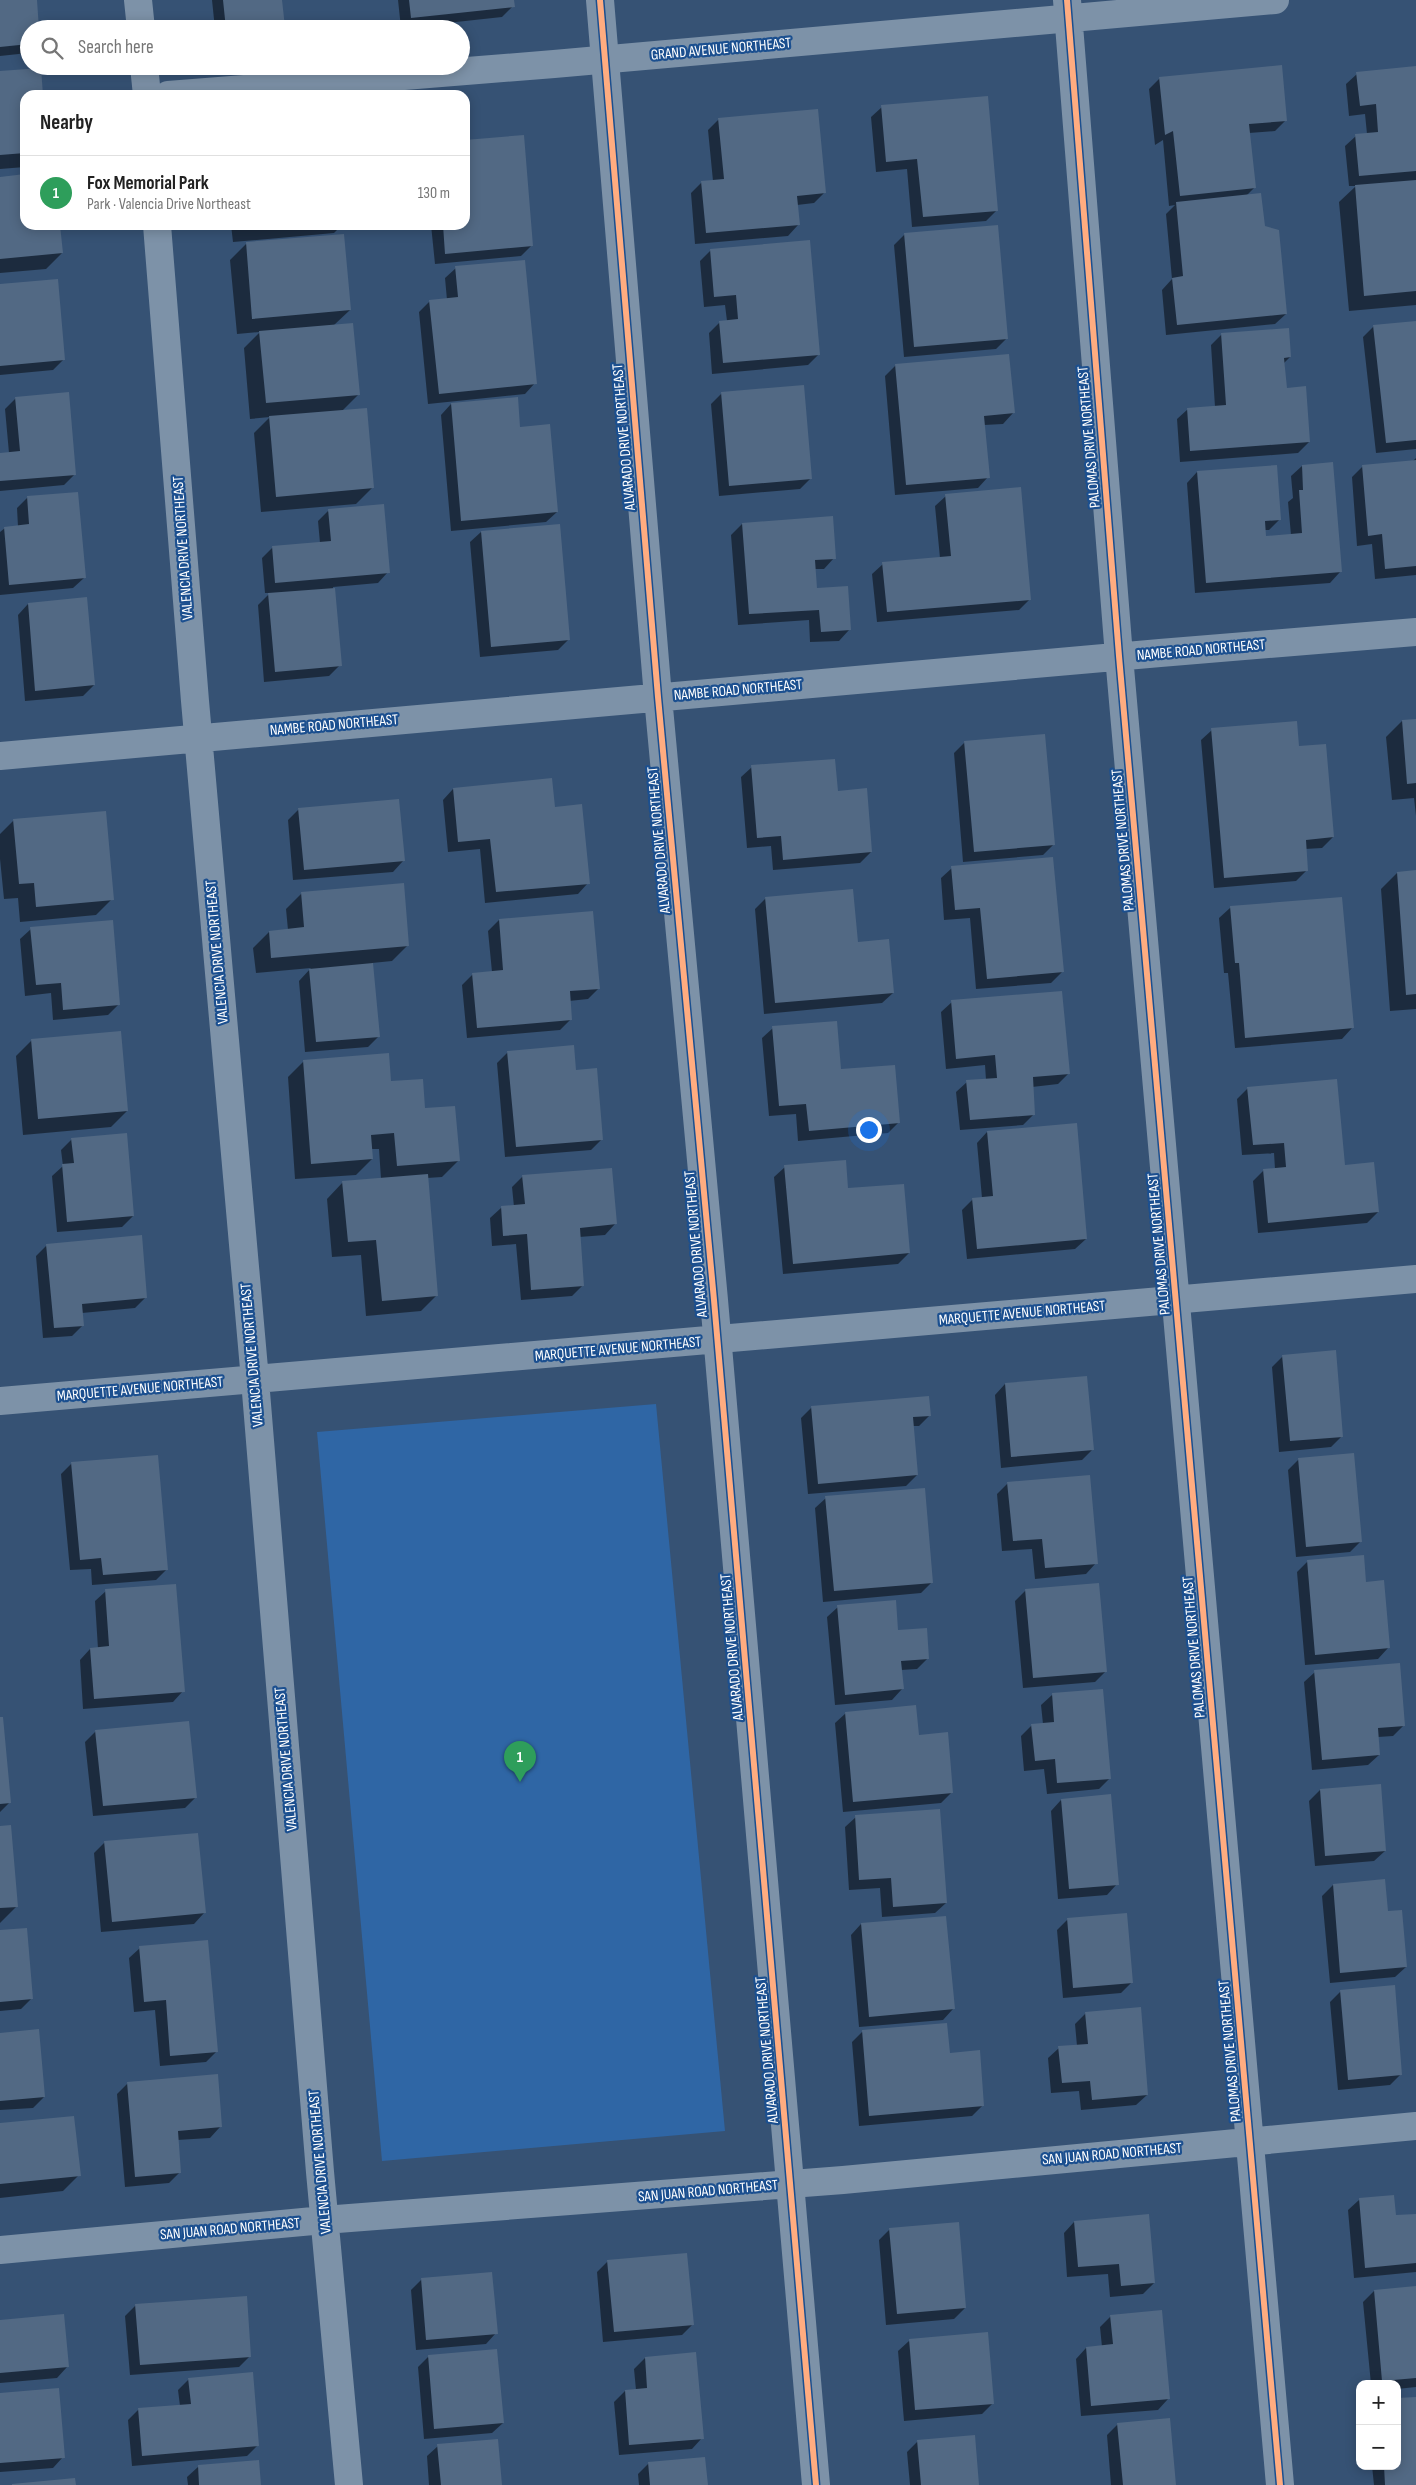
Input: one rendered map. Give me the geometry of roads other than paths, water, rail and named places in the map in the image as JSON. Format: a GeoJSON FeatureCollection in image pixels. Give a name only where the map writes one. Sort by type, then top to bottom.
{"type":"FeatureCollection","features":[{"type":"Feature","properties":{"kind":"street"},"geometry":{"type":"LineString","coordinates":[[138,0],[140,20]]}},
{"type":"Feature","properties":{"kind":"street","name":"ALVARADO DRIVE NORTHEAST"},"geometry":{"type":"LineString","coordinates":[[600,0],[658,697],[718,1340],[816,2485]]}},
{"type":"Feature","properties":{"kind":"street","name":"GRAND AVENUE NORTHEAST"},"geometry":{"type":"LineString","coordinates":[[470,70],[606,59],[1068,8],[1275,0]]}},
{"type":"Feature","properties":{"kind":"street","name":"PALOMAS DRIVE NORTHEAST"},"geometry":{"type":"LineString","coordinates":[[1068,8],[1119,656],[1280,2485]]}},
{"type":"Feature","properties":{"kind":"street"},"geometry":{"type":"LineString","coordinates":[[145,75],[146,90]]}},
{"type":"Feature","properties":{"kind":"street","name":"GRAND AVENUE NORTHEAST"},"geometry":{"type":"LineString","coordinates":[[229,90],[411,75]]}},
{"type":"Feature","properties":{"kind":"street","name":"VALENCIA DRIVE NORTHEAST"},"geometry":{"type":"LineString","coordinates":[[157,230],[198,738],[255,1380],[324,2220],[349,2485]]}},
{"type":"Feature","properties":{"kind":"street","name":"NAMBE ROAD NORTHEAST"},"geometry":{"type":"LineString","coordinates":[[0,756],[1119,656],[1416,632]]}},
{"type":"Feature","properties":{"kind":"street","name":"MARQUETTE AVENUE NORTHEAST"},"geometry":{"type":"LineString","coordinates":[[0,1401],[1416,1279]]}},
{"type":"Feature","properties":{"kind":"street","name":"SAN JUAN ROAD NORTHEAST"},"geometry":{"type":"LineString","coordinates":[[0,2250],[324,2220],[791,2184],[1416,2126]]}},
{"type":"Feature","properties":{"kind":"place","name":"Fox Memorial Park"},"geometry":{"type":"Point","coordinates":[520,1782]}}]}
